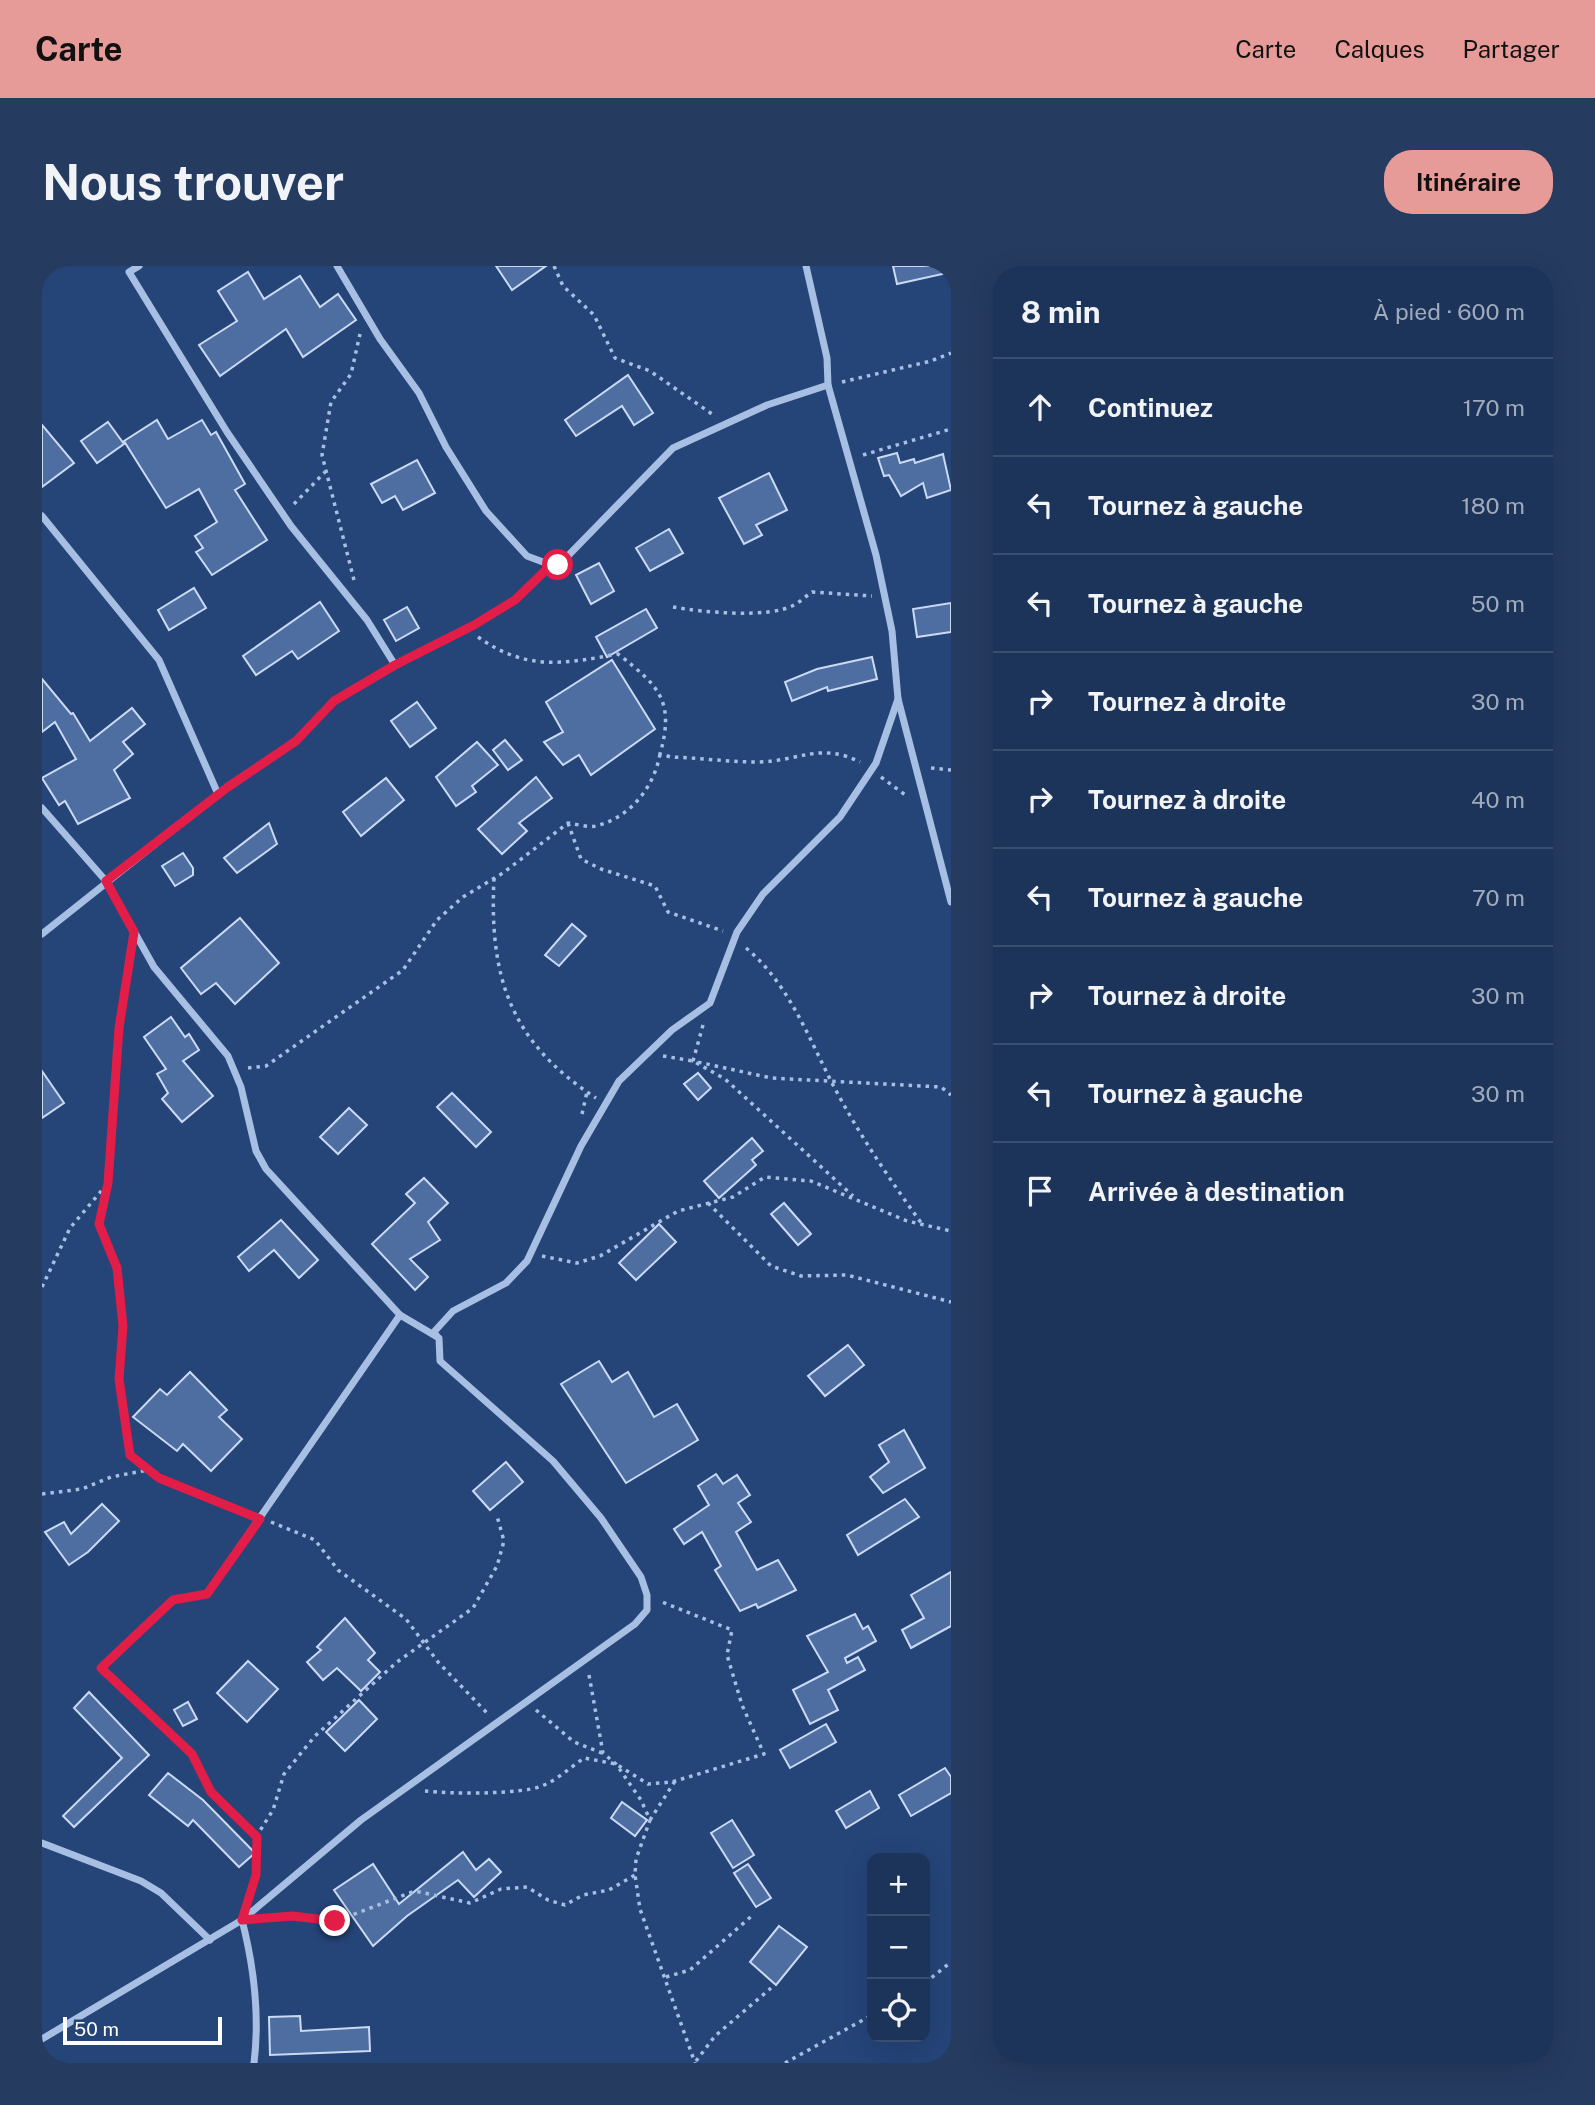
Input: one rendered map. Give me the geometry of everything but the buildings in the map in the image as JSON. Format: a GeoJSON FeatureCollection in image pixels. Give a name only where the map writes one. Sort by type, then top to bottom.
{"type":"FeatureCollection","features":[{"type":"Feature","properties":{"kind":"street"},"geometry":{"type":"LineString","coordinates":[[139,266],[130,272],[227,432],[285,517],[358,610],[395,665]]}},
{"type":"Feature","properties":{"kind":"street"},"geometry":{"type":"LineString","coordinates":[[337,266],[419,393],[446,447],[486,511],[527,556],[551,565],[558,565],[673,448],[720,425],[828,385]]}},
{"type":"Feature","properties":{"kind":"street"},"geometry":{"type":"LineString","coordinates":[[806,266],[827,358],[828,385],[860,495],[885,597],[892,631],[898,699],[951,902]]}},
{"type":"Feature","properties":{"kind":"street"},"geometry":{"type":"LineString","coordinates":[[42,516],[159,660],[218,794]]}},
{"type":"Feature","properties":{"kind":"street"},"geometry":{"type":"LineString","coordinates":[[42,934],[218,794],[296,741],[334,701],[515,600],[551,565]]}},
{"type":"Feature","properties":{"kind":"street"},"geometry":{"type":"LineString","coordinates":[[42,2039],[242,1920],[361,1820],[635,1624],[647,1609],[647,1595],[641,1577],[601,1518],[553,1461],[440,1361],[439,1338],[433,1333],[453,1311],[506,1283],[530,1256],[581,1146],[619,1081],[672,1030],[710,1003],[734,938],[763,894],[840,817],[872,769],[898,699]]}},
{"type":"Feature","properties":{"kind":"street"},"geometry":{"type":"LineString","coordinates":[[42,807],[106,881],[166,983],[207,1028],[235,1069],[256,1151],[266,1169],[400,1315],[439,1338]]}},
{"type":"Feature","properties":{"kind":"street"},"geometry":{"type":"LineString","coordinates":[[129,1641],[173,1600],[207,1594],[400,1315]]}},
{"type":"Feature","properties":{"kind":"street"},"geometry":{"type":"LineString","coordinates":[[42,1843],[141,1881],[161,1893],[210,1940]]}},
{"type":"Feature","properties":{"kind":"street"},"geometry":{"type":"LineString","coordinates":[[242,1920],[252,1959],[256,2004],[254,2063]]}},
{"type":"Feature","properties":{"kind":"path"},"geometry":{"type":"LineString","coordinates":[[554,266],[563,286],[594,315],[615,358],[650,371],[711,413],[720,425]]}},
{"type":"Feature","properties":{"kind":"path"},"geometry":{"type":"LineString","coordinates":[[358,610],[352,564],[322,456],[331,402],[351,374],[365,313]]}},
{"type":"Feature","properties":{"kind":"path"},"geometry":{"type":"LineString","coordinates":[[828,385],[931,361],[951,353]]}},
{"type":"Feature","properties":{"kind":"path"},"geometry":{"type":"LineString","coordinates":[[848,460],[951,429]]}},
{"type":"Feature","properties":{"kind":"path"},"geometry":{"type":"LineString","coordinates":[[285,517],[296,499],[326,471]]}},
{"type":"Feature","properties":{"kind":"path"},"geometry":{"type":"LineString","coordinates":[[673,607],[738,612],[778,610],[793,606],[812,592],[885,597]]}},
{"type":"Feature","properties":{"kind":"path"},"geometry":{"type":"LineString","coordinates":[[235,1069],[266,1066],[403,970],[437,920],[463,897],[494,878],[568,823],[594,827],[623,815],[642,795],[657,772],[667,719],[666,705],[647,676],[618,654],[559,663],[526,660],[501,653],[467,629]]}},
{"type":"Feature","properties":{"kind":"path"},"geometry":{"type":"LineString","coordinates":[[660,754],[671,757],[760,762],[822,750],[847,755],[872,769],[928,810]]}},
{"type":"Feature","properties":{"kind":"path"},"geometry":{"type":"LineString","coordinates":[[916,765],[951,770]]}},
{"type":"Feature","properties":{"kind":"path"},"geometry":{"type":"LineString","coordinates":[[568,823],[582,859],[601,869],[655,886],[668,912],[734,938],[751,952],[794,1006],[832,1083],[867,1143],[922,1224]]}},
{"type":"Feature","properties":{"kind":"path"},"geometry":{"type":"LineString","coordinates":[[494,878],[493,936],[516,1019],[553,1063],[606,1104]]}},
{"type":"Feature","properties":{"kind":"path"},"geometry":{"type":"LineString","coordinates":[[134,932],[119,1028],[108,1183],[99,1224],[117,1268],[123,1326],[119,1379],[130,1455],[159,1478],[315,1540],[338,1570],[405,1619],[480,1709],[500,1720]]}},
{"type":"Feature","properties":{"kind":"path"},"geometry":{"type":"LineString","coordinates":[[693,1061],[710,1003]]}},
{"type":"Feature","properties":{"kind":"path"},"geometry":{"type":"LineString","coordinates":[[647,1054],[771,1078],[941,1087],[951,1095]]}},
{"type":"Feature","properties":{"kind":"path"},"geometry":{"type":"LineString","coordinates":[[693,1061],[725,1079],[856,1199]]}},
{"type":"Feature","properties":{"kind":"path"},"geometry":{"type":"LineString","coordinates":[[530,1256],[577,1263],[600,1256],[678,1211],[733,1197],[765,1177],[811,1181],[922,1224],[951,1231]]}},
{"type":"Feature","properties":{"kind":"path"},"geometry":{"type":"LineString","coordinates":[[42,1287],[71,1227],[108,1183]]}},
{"type":"Feature","properties":{"kind":"path"},"geometry":{"type":"LineString","coordinates":[[708,1203],[771,1266],[801,1276],[847,1275],[951,1302]]}},
{"type":"Feature","properties":{"kind":"path"},"geometry":{"type":"LineString","coordinates":[[42,1494],[82,1489],[111,1477],[149,1469]]}},
{"type":"Feature","properties":{"kind":"path"},"geometry":{"type":"LineString","coordinates":[[497,1516],[504,1541],[491,1577],[474,1608],[397,1662],[315,1736],[284,1774],[273,1810],[257,1837],[256,1875],[242,1920],[292,1916],[335,1921],[415,1891],[470,1903],[501,1889],[527,1887],[548,1900],[565,1905],[583,1895],[609,1889],[635,1875]]}},
{"type":"Feature","properties":{"kind":"path"},"geometry":{"type":"LineString","coordinates":[[527,1702],[574,1742],[603,1753],[648,1784],[674,1782],[764,1754],[742,1706],[727,1656],[732,1630],[647,1595]]}},
{"type":"Feature","properties":{"kind":"path"},"geometry":{"type":"LineString","coordinates":[[129,1641],[101,1668],[192,1754],[211,1792],[257,1837]]}},
{"type":"Feature","properties":{"kind":"path"},"geometry":{"type":"LineString","coordinates":[[587,1658],[603,1753]]}},
{"type":"Feature","properties":{"kind":"path"},"geometry":{"type":"LineString","coordinates":[[404,1790],[448,1793],[533,1789],[555,1779],[584,1758],[616,1764],[641,1800],[650,1820]]}},
{"type":"Feature","properties":{"kind":"path"},"geometry":{"type":"LineString","coordinates":[[674,1782],[650,1820],[636,1859],[635,1875],[640,1909],[695,2062]]}},
{"type":"Feature","properties":{"kind":"path"},"geometry":{"type":"LineString","coordinates":[[666,1977],[690,1970],[754,1914]]}},
{"type":"Feature","properties":{"kind":"path"},"geometry":{"type":"LineString","coordinates":[[930,1979],[951,1962]]}},
{"type":"Feature","properties":{"kind":"path"},"geometry":{"type":"LineString","coordinates":[[695,2062],[715,2036],[771,1988]]}},
{"type":"Feature","properties":{"kind":"path"},"geometry":{"type":"LineString","coordinates":[[785,2063],[867,2018]]}},
{"type":"Feature","properties":{"kind":"route"},"geometry":{"type":"LineString","coordinates":[[335,1921],[292,1916],[265,1916],[242,1920],[256,1875],[257,1837],[211,1792],[192,1754],[101,1668],[173,1600],[207,1594],[233,1553],[260,1519],[159,1478],[130,1455],[119,1379],[123,1326],[117,1268],[99,1224],[108,1183],[119,1028],[134,932],[106,881],[228,787],[296,741],[334,701],[395,665],[474,625],[515,600],[551,565],[558,565]]}}]}
